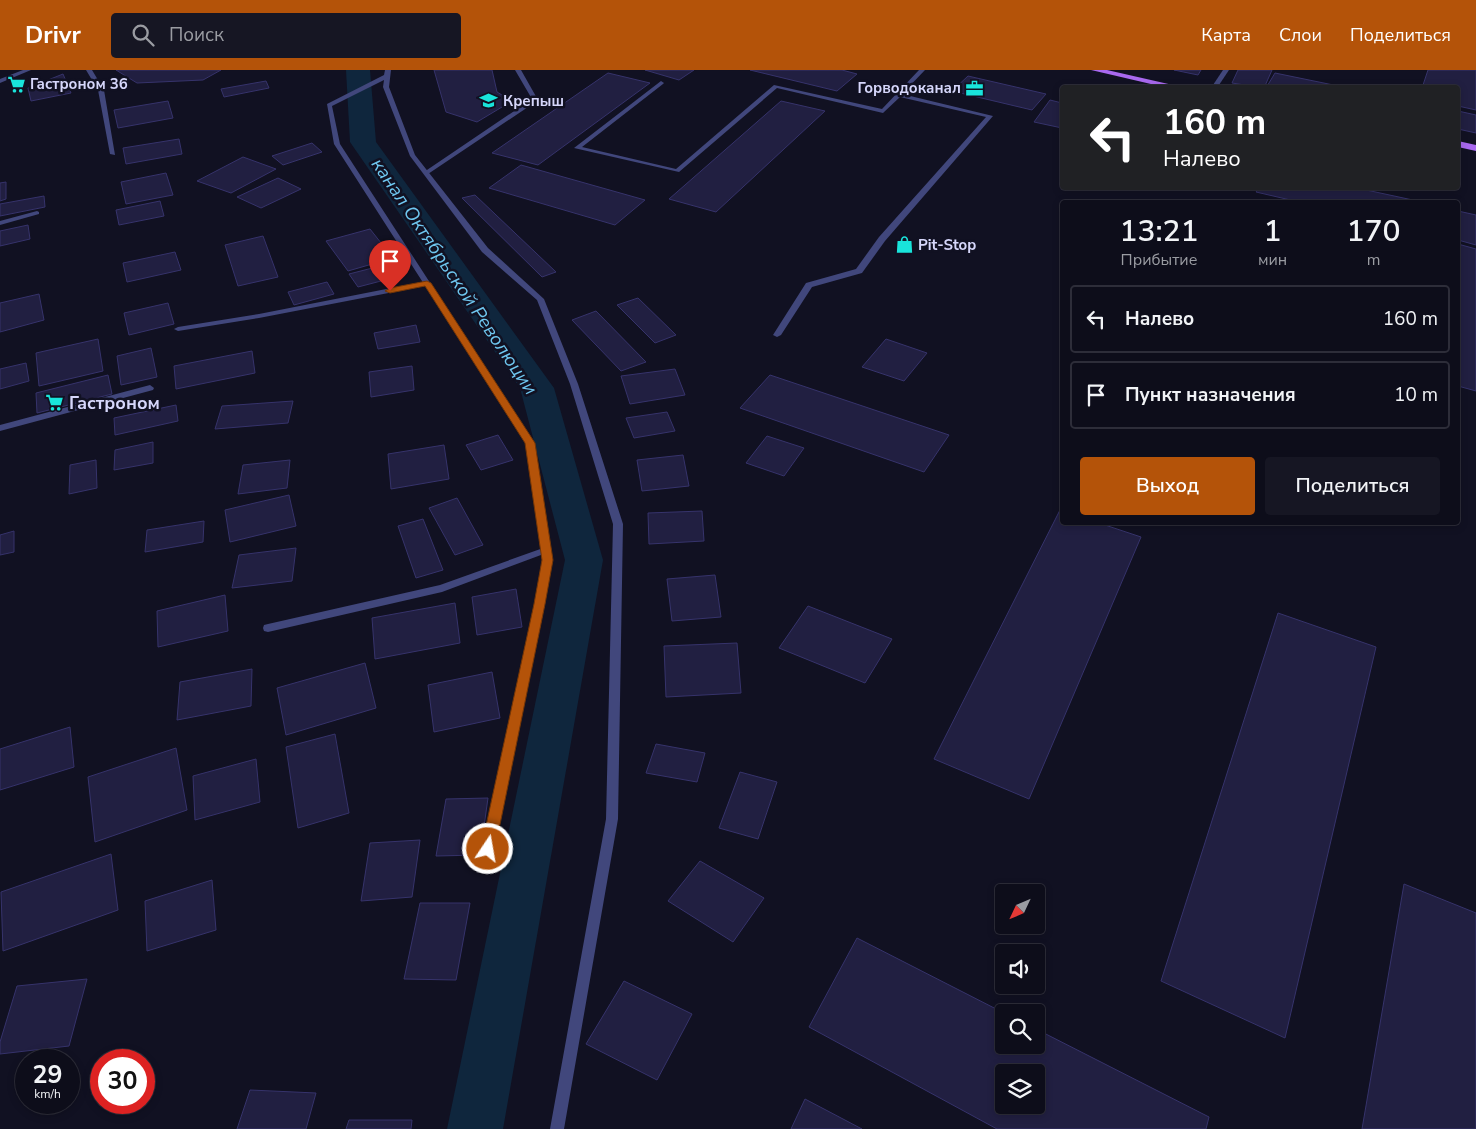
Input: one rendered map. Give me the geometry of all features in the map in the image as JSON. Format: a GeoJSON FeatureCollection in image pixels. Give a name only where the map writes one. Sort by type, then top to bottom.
{"type":"FeatureCollection","features":[{"type":"Feature","properties":{"kind":"main road"},"geometry":{"type":"LineString","coordinates":[[1082,70],[1154,85]]}},
{"type":"Feature","properties":{"kind":"main road"},"geometry":{"type":"LineString","coordinates":[[1095,70],[1168,85]]}},
{"type":"Feature","properties":{"kind":"main road"},"geometry":{"type":"LineString","coordinates":[[1460,145],[1476,149]]}},
{"type":"Feature","properties":{"kind":"street"},"geometry":{"type":"LineString","coordinates":[[0,82],[28,70]]}},
{"type":"Feature","properties":{"kind":"street"},"geometry":{"type":"LineString","coordinates":[[89,70],[101,90],[113,154]]}},
{"type":"Feature","properties":{"kind":"street"},"geometry":{"type":"LineString","coordinates":[[426,173],[535,100],[518,70]]}},
{"type":"Feature","properties":{"kind":"street"},"geometry":{"type":"LineString","coordinates":[[660,83],[577,148],[678,171],[776,86],[883,111],[922,70]]}},
{"type":"Feature","properties":{"kind":"street"},"geometry":{"type":"LineString","coordinates":[[1216,85],[1226,70]]}},
{"type":"Feature","properties":{"kind":"street"},"geometry":{"type":"LineString","coordinates":[[387,73],[386,87],[412,155],[485,250],[540,299],[574,384],[618,524],[612,819],[557,1129]]}},
{"type":"Feature","properties":{"kind":"street"},"geometry":{"type":"LineString","coordinates":[[387,73],[328,105],[337,144],[530,443],[546,550],[547,560],[540,604],[488,849]]}},
{"type":"Feature","properties":{"kind":"street"},"geometry":{"type":"LineString","coordinates":[[777,335],[809,285],[860,271],[882,239],[990,116],[899,94]]}},
{"type":"Feature","properties":{"kind":"street"},"geometry":{"type":"LineString","coordinates":[[0,222],[37,213]]}},
{"type":"Feature","properties":{"kind":"street"},"geometry":{"type":"LineString","coordinates":[[178,329],[259,316],[427,283]]}},
{"type":"Feature","properties":{"kind":"street"},"geometry":{"type":"LineString","coordinates":[[0,428],[150,388]]}},
{"type":"Feature","properties":{"kind":"street"},"geometry":{"type":"LineString","coordinates":[[268,628],[442,588],[546,550]]}},
{"type":"Feature","properties":{"kind":"building"},"geometry":{"type":"Polygon","coordinates":[[[116,70],[221,70],[203,80],[137,83],[116,70]]]}},
{"type":"Feature","properties":{"kind":"building"},"geometry":{"type":"Polygon","coordinates":[[[434,70],[492,70],[497,92],[512,101],[477,122],[446,112],[434,70]]]}},
{"type":"Feature","properties":{"kind":"building"},"geometry":{"type":"Polygon","coordinates":[[[645,70],[694,70],[679,80],[645,70]]]}},
{"type":"Feature","properties":{"kind":"building"},"geometry":{"type":"Polygon","coordinates":[[[750,70],[842,70],[857,74],[837,91],[750,70]]]}},
{"type":"Feature","properties":{"kind":"building"},"geometry":{"type":"Polygon","coordinates":[[[1174,70],[1201,70],[1198,75],[1174,70]]]}},
{"type":"Feature","properties":{"kind":"building"},"geometry":{"type":"Polygon","coordinates":[[[1238,70],[1272,70],[1265,85],[1232,83],[1238,70]]]}},
{"type":"Feature","properties":{"kind":"building"},"geometry":{"type":"Polygon","coordinates":[[[1428,70],[1476,70],[1476,110],[1460,106],[1460,85],[1423,85],[1428,70]]]}},
{"type":"Feature","properties":{"kind":"building"},"geometry":{"type":"Polygon","coordinates":[[[608,73],[650,83],[538,165],[492,153],[608,73]]]}},
{"type":"Feature","properties":{"kind":"building"},"geometry":{"type":"Polygon","coordinates":[[[1275,73],[1333,85],[1268,85],[1275,73]]]}},
{"type":"Feature","properties":{"kind":"building"},"geometry":{"type":"Polygon","coordinates":[[[63,74],[71,93],[31,101],[28,88],[63,74]]]}},
{"type":"Feature","properties":{"kind":"building"},"geometry":{"type":"Polygon","coordinates":[[[968,76],[1046,94],[1032,110],[952,91],[968,76]]]}},
{"type":"Feature","properties":{"kind":"building"},"geometry":{"type":"Polygon","coordinates":[[[266,81],[269,88],[224,97],[221,89],[266,81]]]}},
{"type":"Feature","properties":{"kind":"building"},"geometry":{"type":"Polygon","coordinates":[[[1050,100],[1060,102],[1060,128],[1034,122],[1050,100]]]}},
{"type":"Feature","properties":{"kind":"building"},"geometry":{"type":"Polygon","coordinates":[[[168,101],[173,118],[118,128],[114,110],[168,101]]]}},
{"type":"Feature","properties":{"kind":"building"},"geometry":{"type":"Polygon","coordinates":[[[781,101],[825,111],[716,212],[669,199],[781,101]]]}},
{"type":"Feature","properties":{"kind":"building"},"geometry":{"type":"Polygon","coordinates":[[[1460,111],[1476,115],[1476,133],[1460,129],[1460,111]]]}},
{"type":"Feature","properties":{"kind":"building"},"geometry":{"type":"Polygon","coordinates":[[[179,139],[182,154],[126,164],[123,148],[179,139]]]}},
{"type":"Feature","properties":{"kind":"building"},"geometry":{"type":"Polygon","coordinates":[[[312,143],[322,152],[283,165],[272,156],[312,143]]]}},
{"type":"Feature","properties":{"kind":"building"},"geometry":{"type":"Polygon","coordinates":[[[243,157],[276,169],[231,193],[197,181],[243,157]]]}},
{"type":"Feature","properties":{"kind":"building"},"geometry":{"type":"Polygon","coordinates":[[[521,165],[645,200],[615,225],[489,188],[521,165]]]}},
{"type":"Feature","properties":{"kind":"building"},"geometry":{"type":"Polygon","coordinates":[[[166,173],[173,195],[126,204],[121,182],[166,173]]]}},
{"type":"Feature","properties":{"kind":"building"},"geometry":{"type":"Polygon","coordinates":[[[278,178],[301,189],[261,208],[237,197],[278,178]]]}},
{"type":"Feature","properties":{"kind":"building"},"geometry":{"type":"Polygon","coordinates":[[[6,182],[6,199],[0,201],[0,183],[6,182]]]}},
{"type":"Feature","properties":{"kind":"building"},"geometry":{"type":"Polygon","coordinates":[[[1258,190],[1366,190],[1413,200],[1290,200],[1256,192],[1258,190]]]}},
{"type":"Feature","properties":{"kind":"building"},"geometry":{"type":"Polygon","coordinates":[[[475,195],[556,272],[542,277],[462,198],[475,195]]]}},
{"type":"Feature","properties":{"kind":"building"},"geometry":{"type":"Polygon","coordinates":[[[44,196],[45,207],[0,216],[0,204],[44,196]]]}},
{"type":"Feature","properties":{"kind":"building"},"geometry":{"type":"Polygon","coordinates":[[[160,201],[164,216],[119,225],[116,210],[160,201]]]}},
{"type":"Feature","properties":{"kind":"building"},"geometry":{"type":"Polygon","coordinates":[[[1460,211],[1476,215],[1476,245],[1460,241],[1460,211]]]}},
{"type":"Feature","properties":{"kind":"building"},"geometry":{"type":"Polygon","coordinates":[[[28,225],[30,239],[0,246],[0,231],[28,225]]]}},
{"type":"Feature","properties":{"kind":"building"},"geometry":{"type":"Polygon","coordinates":[[[370,229],[393,258],[348,271],[326,241],[370,229]]]}},
{"type":"Feature","properties":{"kind":"building"},"geometry":{"type":"Polygon","coordinates":[[[263,236],[278,277],[238,286],[225,245],[263,236]]]}},
{"type":"Feature","properties":{"kind":"building"},"geometry":{"type":"Polygon","coordinates":[[[1460,245],[1476,249],[1476,391],[1460,387],[1460,245]]]}},
{"type":"Feature","properties":{"kind":"building"},"geometry":{"type":"Polygon","coordinates":[[[175,252],[181,270],[127,282],[123,263],[175,252]]]}},
{"type":"Feature","properties":{"kind":"building"},"geometry":{"type":"Polygon","coordinates":[[[396,262],[404,275],[358,287],[349,274],[396,262]]]}},
{"type":"Feature","properties":{"kind":"building"},"geometry":{"type":"Polygon","coordinates":[[[327,282],[334,294],[294,305],[288,292],[327,282]]]}},
{"type":"Feature","properties":{"kind":"building"},"geometry":{"type":"Polygon","coordinates":[[[39,294],[44,320],[0,332],[0,303],[39,294]]]}},
{"type":"Feature","properties":{"kind":"building"},"geometry":{"type":"Polygon","coordinates":[[[638,298],[676,335],[655,343],[617,305],[638,298]]]}},
{"type":"Feature","properties":{"kind":"building"},"geometry":{"type":"Polygon","coordinates":[[[168,303],[174,324],[129,335],[124,313],[168,303]]]}},
{"type":"Feature","properties":{"kind":"building"},"geometry":{"type":"Polygon","coordinates":[[[596,311],[646,362],[621,371],[572,320],[596,311]]]}},
{"type":"Feature","properties":{"kind":"building"},"geometry":{"type":"Polygon","coordinates":[[[416,325],[420,342],[378,349],[374,333],[416,325]]]}},
{"type":"Feature","properties":{"kind":"building"},"geometry":{"type":"Polygon","coordinates":[[[98,339],[103,371],[39,386],[36,353],[98,339]]]}},
{"type":"Feature","properties":{"kind":"building"},"geometry":{"type":"Polygon","coordinates":[[[886,339],[927,353],[904,381],[862,367],[886,339]]]}},
{"type":"Feature","properties":{"kind":"building"},"geometry":{"type":"Polygon","coordinates":[[[151,348],[157,377],[121,385],[117,356],[151,348]]]}},
{"type":"Feature","properties":{"kind":"building"},"geometry":{"type":"Polygon","coordinates":[[[252,351],[255,373],[176,389],[174,366],[252,351]]]}},
{"type":"Feature","properties":{"kind":"building"},"geometry":{"type":"Polygon","coordinates":[[[26,363],[29,381],[0,389],[0,369],[26,363]]]}},
{"type":"Feature","properties":{"kind":"building"},"geometry":{"type":"Polygon","coordinates":[[[412,366],[414,390],[371,397],[369,372],[412,366]]]}},
{"type":"Feature","properties":{"kind":"building"},"geometry":{"type":"Polygon","coordinates":[[[675,369],[685,395],[630,404],[621,376],[675,369]]]}},
{"type":"Feature","properties":{"kind":"building","name":"Гастроном"},"geometry":{"type":"Polygon","coordinates":[[[108,375],[112,394],[37,413],[36,393],[108,375]]]}},
{"type":"Feature","properties":{"kind":"building"},"geometry":{"type":"Polygon","coordinates":[[[770,375],[949,435],[924,472],[740,408],[770,375]]]}},
{"type":"Feature","properties":{"kind":"building"},"geometry":{"type":"Polygon","coordinates":[[[293,401],[288,423],[215,429],[222,406],[293,401]]]}},
{"type":"Feature","properties":{"kind":"building"},"geometry":{"type":"Polygon","coordinates":[[[176,405],[178,421],[115,435],[114,418],[176,405]]]}},
{"type":"Feature","properties":{"kind":"building"},"geometry":{"type":"Polygon","coordinates":[[[667,412],[675,431],[634,438],[626,418],[667,412]]]}},
{"type":"Feature","properties":{"kind":"building"},"geometry":{"type":"Polygon","coordinates":[[[498,435],[513,460],[481,470],[466,445],[498,435]]]}},
{"type":"Feature","properties":{"kind":"building"},"geometry":{"type":"Polygon","coordinates":[[[767,436],[804,448],[784,476],[746,463],[767,436]]]}},
{"type":"Feature","properties":{"kind":"building"},"geometry":{"type":"Polygon","coordinates":[[[153,442],[153,463],[114,470],[115,450],[153,442]]]}},
{"type":"Feature","properties":{"kind":"building"},"geometry":{"type":"Polygon","coordinates":[[[444,445],[449,479],[391,489],[388,454],[444,445]]]}},
{"type":"Feature","properties":{"kind":"building"},"geometry":{"type":"Polygon","coordinates":[[[683,455],[689,486],[642,491],[637,460],[683,455]]]}},
{"type":"Feature","properties":{"kind":"building"},"geometry":{"type":"Polygon","coordinates":[[[96,460],[97,488],[69,494],[70,465],[96,460]]]}},
{"type":"Feature","properties":{"kind":"building"},"geometry":{"type":"Polygon","coordinates":[[[290,460],[287,488],[238,494],[243,465],[290,460]]]}},
{"type":"Feature","properties":{"kind":"building"},"geometry":{"type":"Polygon","coordinates":[[[289,495],[296,526],[230,542],[225,510],[289,495]]]}},
{"type":"Feature","properties":{"kind":"building"},"geometry":{"type":"Polygon","coordinates":[[[457,498],[483,545],[455,555],[429,508],[457,498]]]}},
{"type":"Feature","properties":{"kind":"building"},"geometry":{"type":"Polygon","coordinates":[[[1060,510],[1060,525],[1105,525],[1141,537],[1029,799],[934,759],[1060,510]]]}},
{"type":"Feature","properties":{"kind":"building"},"geometry":{"type":"Polygon","coordinates":[[[702,511],[704,541],[649,544],[648,513],[702,511]]]}},
{"type":"Feature","properties":{"kind":"building"},"geometry":{"type":"Polygon","coordinates":[[[423,519],[443,570],[416,578],[398,526],[423,519]]]}},
{"type":"Feature","properties":{"kind":"building"},"geometry":{"type":"Polygon","coordinates":[[[204,521],[203,542],[145,552],[147,530],[204,521]]]}},
{"type":"Feature","properties":{"kind":"building"},"geometry":{"type":"Polygon","coordinates":[[[14,531],[14,552],[0,555],[0,535],[14,531]]]}},
{"type":"Feature","properties":{"kind":"building"},"geometry":{"type":"Polygon","coordinates":[[[296,548],[292,581],[232,588],[239,555],[296,548]]]}},
{"type":"Feature","properties":{"kind":"building"},"geometry":{"type":"Polygon","coordinates":[[[715,575],[721,617],[672,621],[667,579],[715,575]]]}},
{"type":"Feature","properties":{"kind":"building"},"geometry":{"type":"Polygon","coordinates":[[[516,589],[522,627],[477,635],[472,597],[516,589]]]}},
{"type":"Feature","properties":{"kind":"building"},"geometry":{"type":"Polygon","coordinates":[[[225,595],[228,631],[158,647],[157,611],[225,595]]]}},
{"type":"Feature","properties":{"kind":"building"},"geometry":{"type":"Polygon","coordinates":[[[455,603],[460,643],[375,659],[372,618],[455,603]]]}},
{"type":"Feature","properties":{"kind":"building"},"geometry":{"type":"Polygon","coordinates":[[[808,606],[892,639],[865,683],[779,648],[808,606]]]}},
{"type":"Feature","properties":{"kind":"building"},"geometry":{"type":"Polygon","coordinates":[[[1278,613],[1376,647],[1285,1038],[1161,981],[1278,613]]]}},
{"type":"Feature","properties":{"kind":"building"},"geometry":{"type":"Polygon","coordinates":[[[737,643],[741,693],[666,697],[664,646],[737,643]]]}},
{"type":"Feature","properties":{"kind":"building"},"geometry":{"type":"Polygon","coordinates":[[[365,663],[376,708],[286,735],[277,688],[365,663]]]}},
{"type":"Feature","properties":{"kind":"building"},"geometry":{"type":"Polygon","coordinates":[[[252,669],[251,706],[177,720],[180,682],[252,669]]]}},
{"type":"Feature","properties":{"kind":"building"},"geometry":{"type":"Polygon","coordinates":[[[492,672],[500,718],[434,732],[428,685],[492,672]]]}},
{"type":"Feature","properties":{"kind":"building"},"geometry":{"type":"Polygon","coordinates":[[[70,727],[74,767],[0,790],[0,749],[70,727]]]}},
{"type":"Feature","properties":{"kind":"building"},"geometry":{"type":"Polygon","coordinates":[[[335,734],[349,813],[298,828],[286,747],[335,734]]]}},
{"type":"Feature","properties":{"kind":"building"},"geometry":{"type":"Polygon","coordinates":[[[656,744],[705,753],[697,782],[646,773],[656,744]]]}},
{"type":"Feature","properties":{"kind":"building"},"geometry":{"type":"Polygon","coordinates":[[[176,748],[187,810],[95,842],[88,777],[176,748]]]}},
{"type":"Feature","properties":{"kind":"building"},"geometry":{"type":"Polygon","coordinates":[[[256,759],[260,802],[195,820],[193,776],[256,759]]]}},
{"type":"Feature","properties":{"kind":"building"},"geometry":{"type":"Polygon","coordinates":[[[740,772],[777,782],[758,839],[719,828],[740,772]]]}},
{"type":"Feature","properties":{"kind":"building"},"geometry":{"type":"Polygon","coordinates":[[[488,798],[480,855],[436,856],[446,799],[488,798]]]}},
{"type":"Feature","properties":{"kind":"building"},"geometry":{"type":"Polygon","coordinates":[[[420,840],[412,897],[361,901],[370,843],[420,840]]]}},
{"type":"Feature","properties":{"kind":"building"},"geometry":{"type":"Polygon","coordinates":[[[111,854],[118,910],[3,951],[1,892],[111,854]]]}},
{"type":"Feature","properties":{"kind":"building"},"geometry":{"type":"Polygon","coordinates":[[[700,861],[764,898],[733,942],[668,901],[700,861]]]}},
{"type":"Feature","properties":{"kind":"building"},"geometry":{"type":"Polygon","coordinates":[[[212,880],[216,930],[147,951],[145,901],[212,880]]]}},
{"type":"Feature","properties":{"kind":"building"},"geometry":{"type":"Polygon","coordinates":[[[1404,884],[1476,913],[1476,1129],[1362,1129],[1404,884]]]}},
{"type":"Feature","properties":{"kind":"building"},"geometry":{"type":"Polygon","coordinates":[[[420,903],[470,903],[456,980],[404,979],[420,903]]]}},
{"type":"Feature","properties":{"kind":"building"},"geometry":{"type":"Polygon","coordinates":[[[857,938],[995,1008],[995,1054],[1045,1054],[1045,1034],[1209,1117],[1206,1129],[997,1129],[809,1027],[857,938]]]}},
{"type":"Feature","properties":{"kind":"building"},"geometry":{"type":"Polygon","coordinates":[[[87,979],[69,1046],[43,1049],[15,1049],[15,1052],[0,1054],[0,1042],[17,986],[87,979]]]}},
{"type":"Feature","properties":{"kind":"building"},"geometry":{"type":"Polygon","coordinates":[[[624,981],[692,1014],[657,1080],[586,1044],[624,981]]]}},
{"type":"Feature","properties":{"kind":"building"},"geometry":{"type":"Polygon","coordinates":[[[250,1090],[316,1093],[306,1129],[237,1129],[250,1090]]]}},
{"type":"Feature","properties":{"kind":"building"},"geometry":{"type":"Polygon","coordinates":[[[805,1099],[862,1129],[791,1129],[805,1099]]]}},
{"type":"Feature","properties":{"kind":"building"},"geometry":{"type":"Polygon","coordinates":[[[349,1120],[412,1120],[411,1129],[346,1129],[349,1120]]]}},
{"type":"Feature","properties":{"kind":"waterway","name":"канал Октябрьской Революции"},"geometry":{"type":"LineString","coordinates":[[358,70],[363,142],[537,388],[584,560],[475,1129]]}},
{"type":"Feature","properties":{"kind":"place","name":"Гастроном 36"},"geometry":{"type":"Point","coordinates":[16,84]}},
{"type":"Feature","properties":{"kind":"place","name":"Горводоканал"},"geometry":{"type":"Point","coordinates":[975,88]}},
{"type":"Feature","properties":{"kind":"place","name":"Крепыш"},"geometry":{"type":"Point","coordinates":[489,101]}},
{"type":"Feature","properties":{"kind":"place","name":"Pit-Stop"},"geometry":{"type":"Point","coordinates":[904,245]}},
{"type":"Feature","properties":{"kind":"place","name":"Гастроном"},"geometry":{"type":"Point","coordinates":[55,403]}},
{"type":"Feature","properties":{"kind":"route"},"geometry":{"type":"LineString","coordinates":[[390,291],[427,283],[530,443],[547,560],[540,604],[488,849]]}}]}
